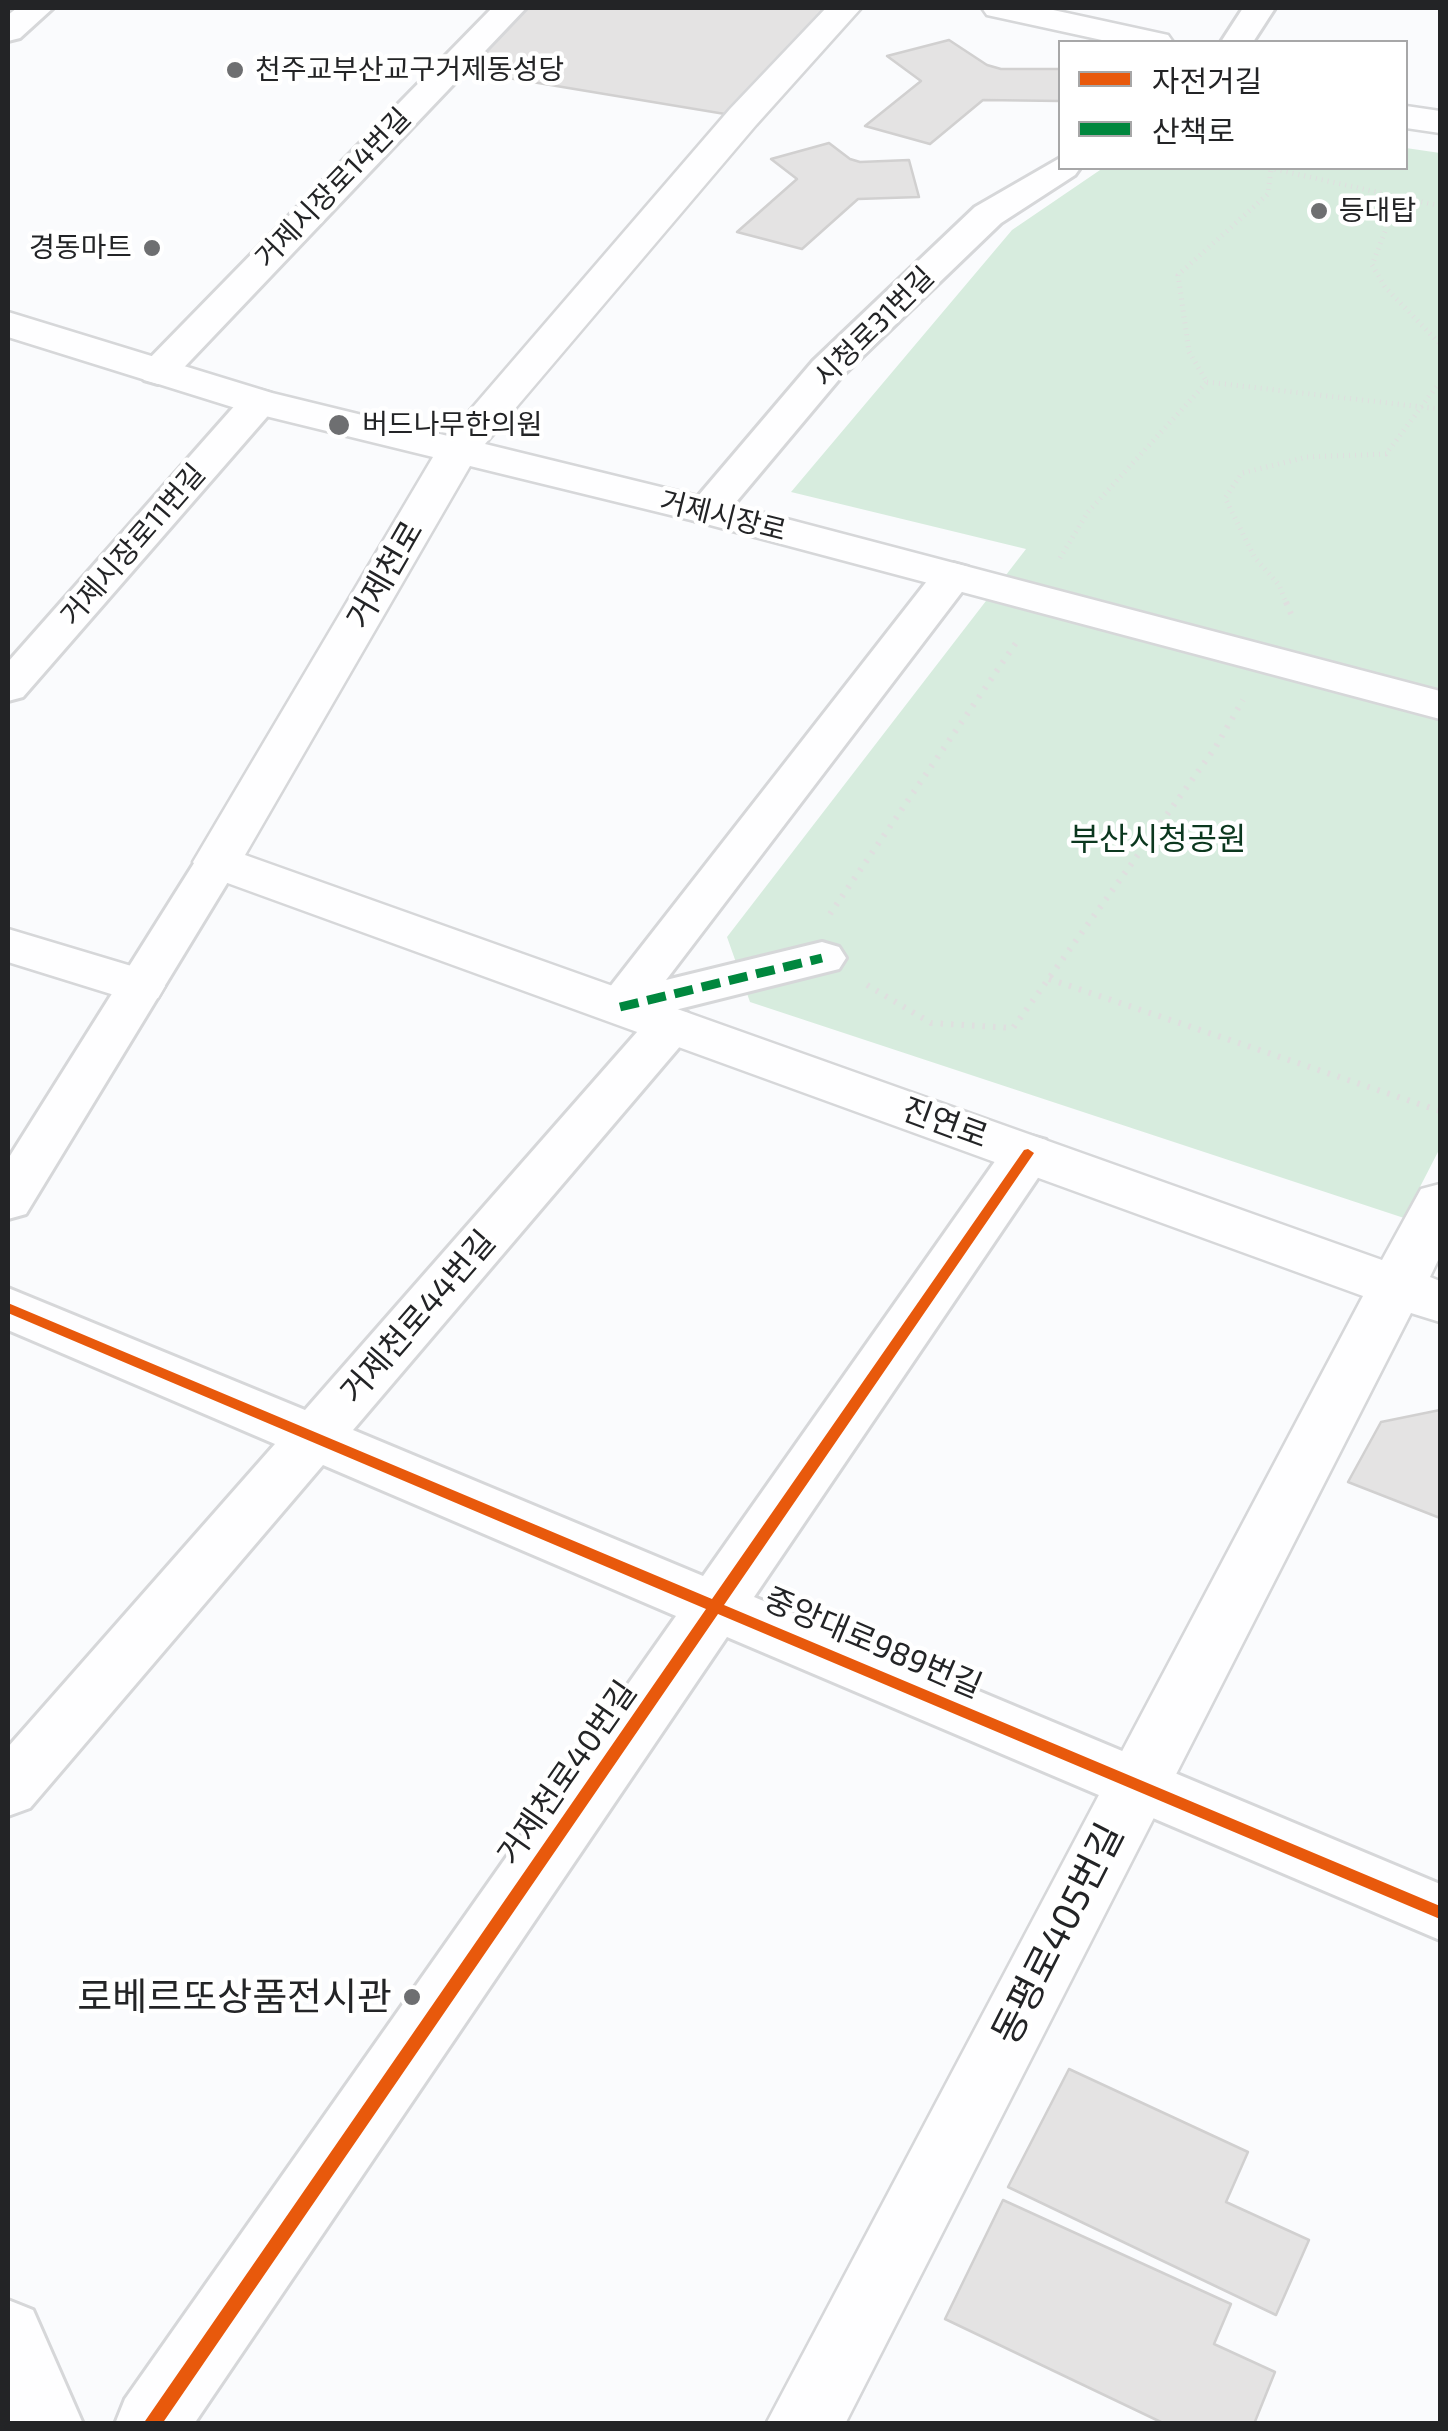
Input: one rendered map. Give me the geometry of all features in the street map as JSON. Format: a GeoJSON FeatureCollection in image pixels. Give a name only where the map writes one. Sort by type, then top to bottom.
{"type":"FeatureCollection","features":[{"type":"Feature","properties":{"kind":"main road","name":"거제천로"},"geometry":{"type":"LineString","coordinates":[[218,862],[459,449],[743,117],[844,8]]}},
{"type":"Feature","properties":{"kind":"main road"},"geometry":{"type":"LineString","coordinates":[[1000,8],[1147,40]]}},
{"type":"Feature","properties":{"kind":"main road"},"geometry":{"type":"LineString","coordinates":[[1408,117],[1440,122]]}},
{"type":"Feature","properties":{"kind":"main road","name":"거제시장로"},"geometry":{"type":"LineString","coordinates":[[8,324],[259,402],[707,511],[953,576],[1031,612],[1259,671],[1440,704]]}},
{"type":"Feature","properties":{"kind":"main road","name":"진연로"},"geometry":{"type":"LineString","coordinates":[[218,862],[1417,1294]]}},
{"type":"Feature","properties":{"kind":"main road"},"geometry":{"type":"LineString","coordinates":[[8,944],[140,986]]}},
{"type":"Feature","properties":{"kind":"main road","name":"동평로405번길"},"geometry":{"type":"LineString","coordinates":[[804,2424],[1136,1784],[1417,1294],[1440,1203]]}},
{"type":"Feature","properties":{"kind":"street"},"geometry":{"type":"LineString","coordinates":[[8,31],[37,8]]}},
{"type":"Feature","properties":{"kind":"street","name":"거제시장로14번길"},"geometry":{"type":"LineString","coordinates":[[158,372],[510,8]]}},
{"type":"Feature","properties":{"kind":"street"},"geometry":{"type":"LineString","coordinates":[[1238,40],[1258,8]]}},
{"type":"Feature","properties":{"kind":"street","name":"시청로31번길"},"geometry":{"type":"LineString","coordinates":[[707,511],[841,356],[988,215],[1059,170]]}},
{"type":"Feature","properties":{"kind":"street","name":"거제시장로11번길"},"geometry":{"type":"LineString","coordinates":[[8,688],[259,402]]}},
{"type":"Feature","properties":{"kind":"street"},"geometry":{"type":"LineString","coordinates":[[620,1006],[953,576]]}},
{"type":"Feature","properties":{"kind":"street","name":"거제천로"},"geometry":{"type":"LineString","coordinates":[[8,1200],[218,862]]}},
{"type":"Feature","properties":{"kind":"street"},"geometry":{"type":"LineString","coordinates":[[620,1006],[822,958]]}},
{"type":"Feature","properties":{"kind":"street","name":"거제천로44번길"},"geometry":{"type":"LineString","coordinates":[[8,1790],[671,1025]]}},
{"type":"Feature","properties":{"kind":"street","name":"거제천로40번길"},"geometry":{"type":"LineString","coordinates":[[152,2424],[1028,1153]]}},
{"type":"Feature","properties":{"kind":"street","name":"중앙대로989번길"},"geometry":{"type":"LineString","coordinates":[[8,1308],[1440,1913]]}},
{"type":"Feature","properties":{"kind":"street"},"geometry":{"type":"LineString","coordinates":[[8,2334],[47,2424]]}},
{"type":"Feature","properties":{"kind":"path"},"geometry":{"type":"LineString","coordinates":[[1207,382],[1189,352],[1178,275],[1268,194],[1269,170]]}},
{"type":"Feature","properties":{"kind":"path"},"geometry":{"type":"LineString","coordinates":[[1278,170],[1440,206]]}},
{"type":"Feature","properties":{"kind":"path"},"geometry":{"type":"LineString","coordinates":[[1398,198],[1372,265],[1385,288],[1440,344]]}},
{"type":"Feature","properties":{"kind":"path"},"geometry":{"type":"LineString","coordinates":[[1207,382],[1424,404],[1440,409]]}},
{"type":"Feature","properties":{"kind":"path"},"geometry":{"type":"LineString","coordinates":[[1207,382],[1088,512],[1031,612],[830,911],[822,958],[931,1023],[1014,1028],[1215,748],[1259,671],[1291,614],[1278,585],[1255,558],[1225,498],[1242,473],[1307,457],[1386,454],[1440,382]]}},
{"type":"Feature","properties":{"kind":"path"},"geometry":{"type":"LineString","coordinates":[[1049,979],[1440,1111]]}},
{"type":"Feature","properties":{"kind":"green space","name":"부산시청공원"},"geometry":{"type":"Polygon","coordinates":[[[1408,148],[1440,153],[1440,1148],[1404,1218],[750,1002],[727,937],[1026,549],[791,492],[1012,230],[1100,170],[1408,170],[1408,148]]]}},
{"type":"Feature","properties":{"kind":"building"},"geometry":{"type":"Polygon","coordinates":[[[510,8],[844,8],[743,117],[448,68],[510,8]]]}},
{"type":"Feature","properties":{"kind":"building"},"geometry":{"type":"Polygon","coordinates":[[[949,40],[987,65],[1001,69],[1058,69],[1058,101],[983,100],[930,144],[865,126],[921,81],[887,56],[949,40]]]}},
{"type":"Feature","properties":{"kind":"building"},"geometry":{"type":"Polygon","coordinates":[[[829,143],[860,162],[909,160],[919,197],[858,199],[802,249],[737,232],[797,179],[771,159],[829,143]]]}},
{"type":"Feature","properties":{"kind":"building"},"geometry":{"type":"Polygon","coordinates":[[[1440,1410],[1440,1518],[1348,1482],[1381,1422],[1440,1410]]]}},
{"type":"Feature","properties":{"kind":"building"},"geometry":{"type":"Polygon","coordinates":[[[1069,2069],[1248,2152],[1226,2202],[1309,2240],[1276,2315],[1008,2187],[1069,2069]]]}},
{"type":"Feature","properties":{"kind":"building"},"geometry":{"type":"Polygon","coordinates":[[[1003,2200],[1231,2304],[1214,2344],[1275,2372],[1254,2424],[1165,2424],[945,2319],[1003,2200]]]}},
{"type":"Feature","properties":{"kind":"marked path"},"geometry":{"type":"LineString","coordinates":[[620,1007],[822,958]]}},
{"type":"Feature","properties":{"kind":"cycle path"},"geometry":{"type":"LineString","coordinates":[[151,2424],[1028,1153]]}},
{"type":"Feature","properties":{"kind":"cycle path"},"geometry":{"type":"LineString","coordinates":[[8,1308],[1440,1913]]}},
{"type":"Feature","properties":{"kind":"place","name":"천주교부산교구거제동성당"},"geometry":{"type":"Point","coordinates":[235,70]}},
{"type":"Feature","properties":{"kind":"place","name":"등대탑"},"geometry":{"type":"Point","coordinates":[1319,211]}},
{"type":"Feature","properties":{"kind":"place","name":"경동마트"},"geometry":{"type":"Point","coordinates":[152,248]}},
{"type":"Feature","properties":{"kind":"place","name":"버드나무한의원"},"geometry":{"type":"Point","coordinates":[339,425]}},
{"type":"Feature","properties":{"kind":"place","name":"로베르또상품전시관"},"geometry":{"type":"Point","coordinates":[412,1997]}}]}
